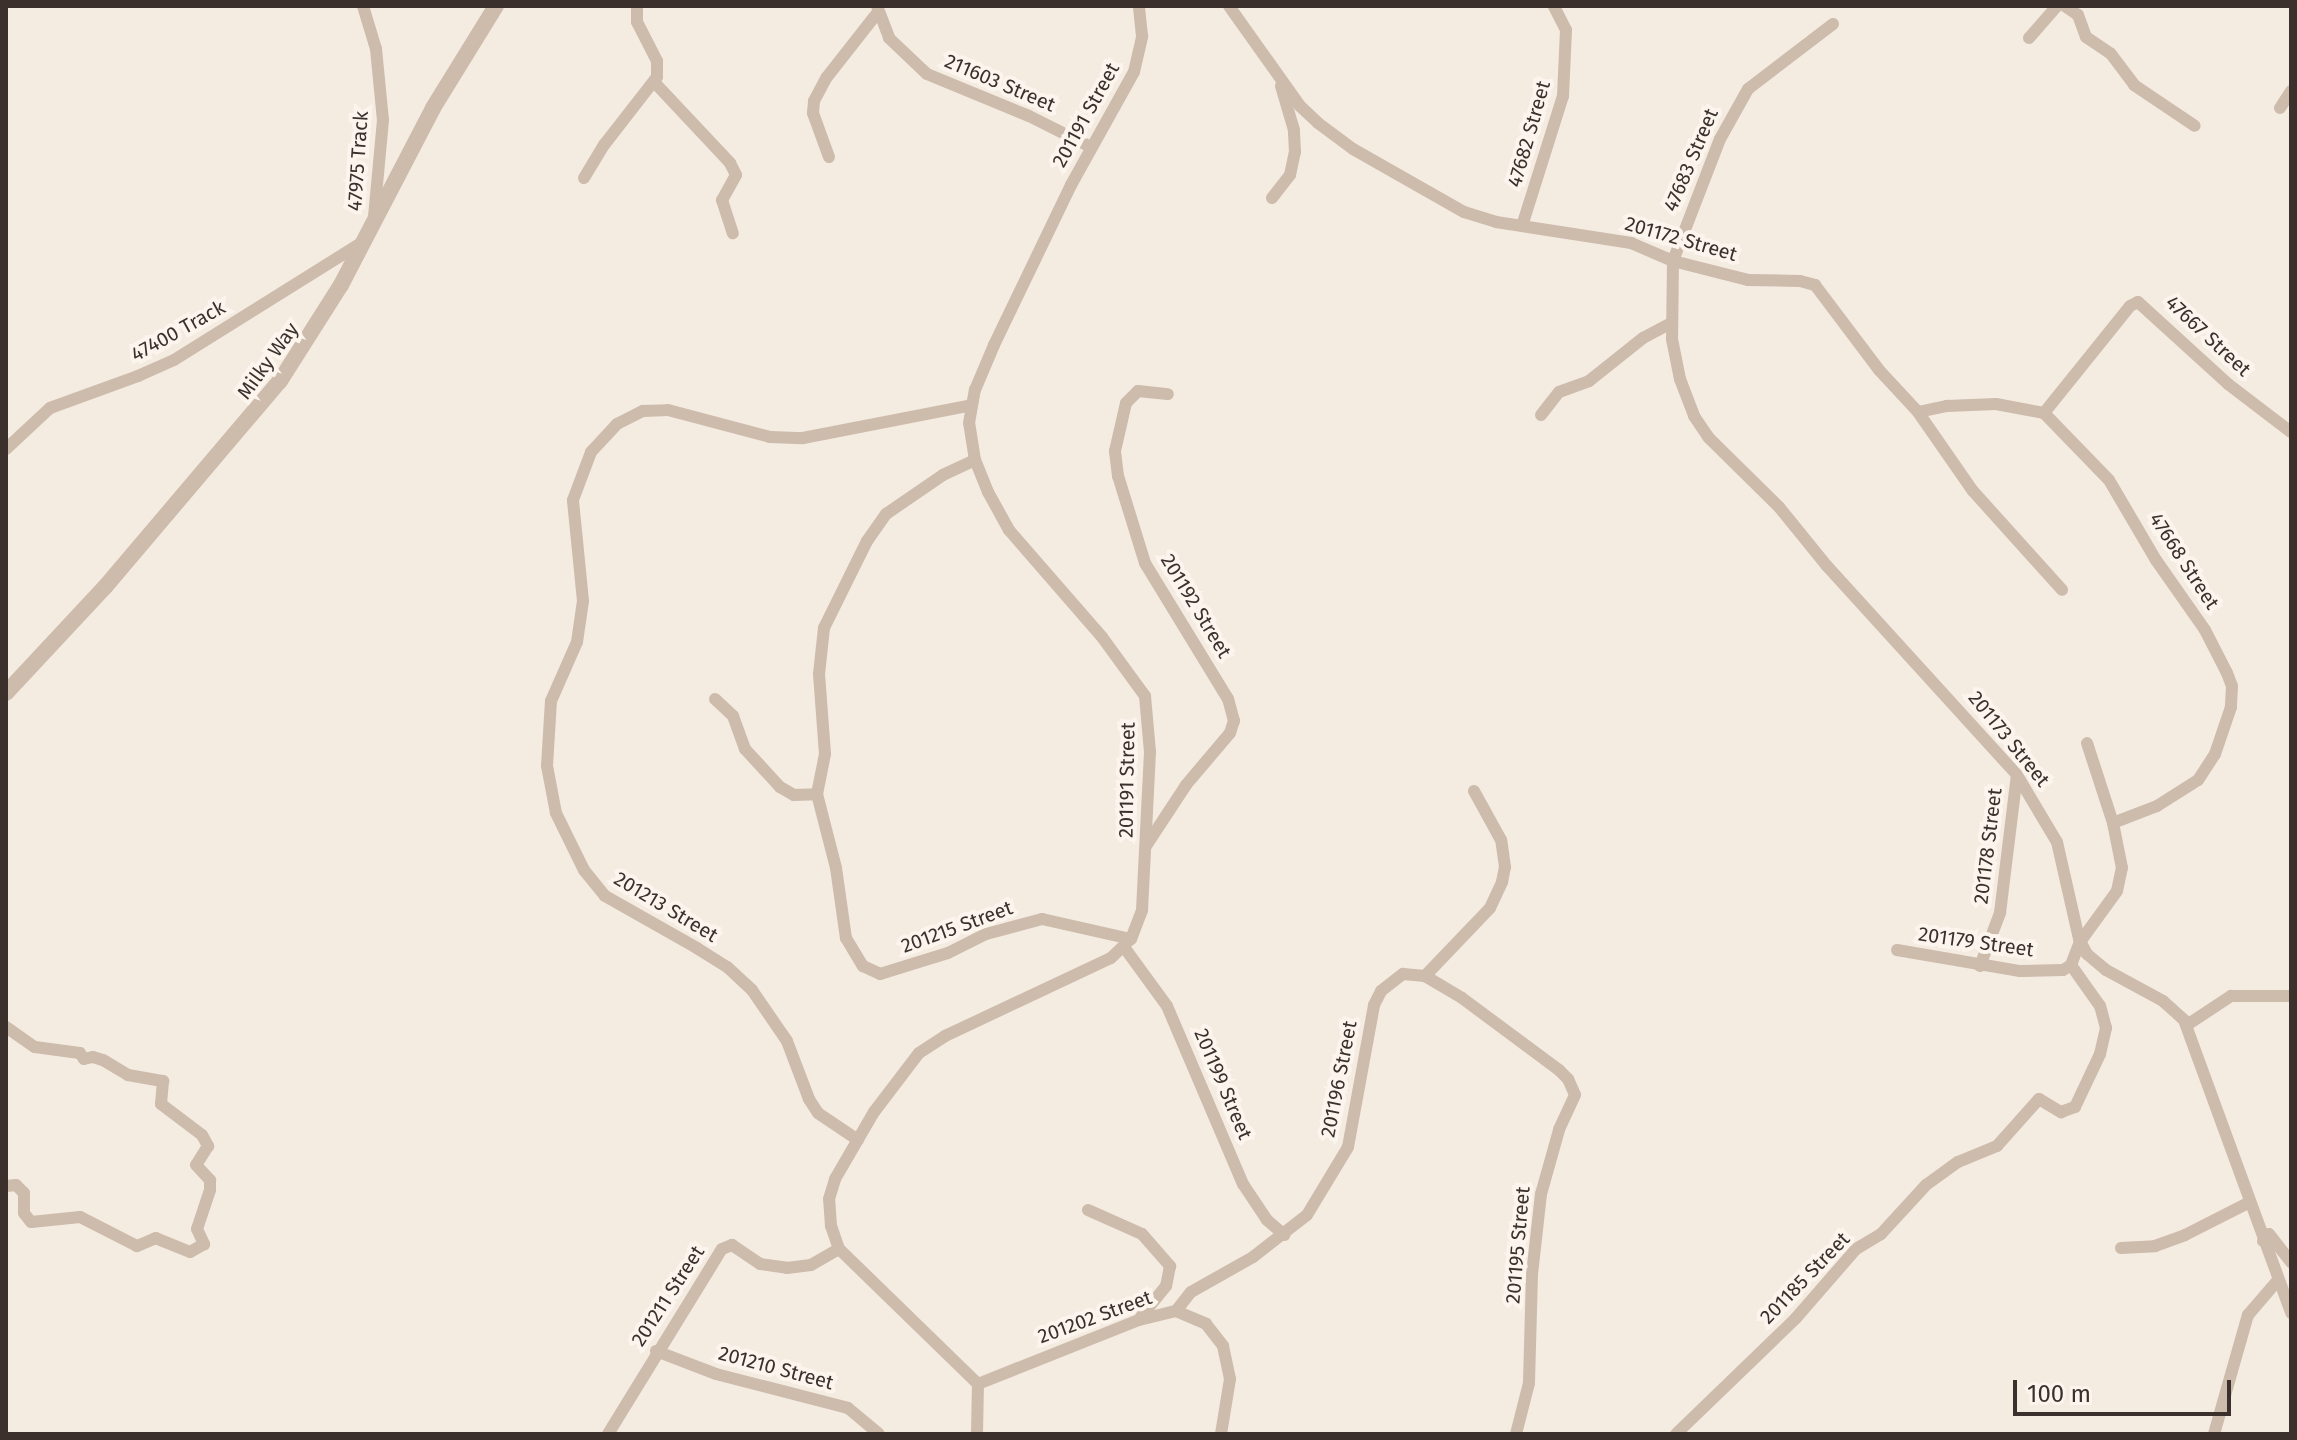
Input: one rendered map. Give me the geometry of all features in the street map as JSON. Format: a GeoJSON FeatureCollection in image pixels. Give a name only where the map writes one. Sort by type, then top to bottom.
{"type":"FeatureCollection","features":[{"type":"Feature","properties":{"kind":"street","name":"47975 Track"},"geometry":{"type":"LineString","coordinates":[[363,6],[376,49],[383,120],[370,232]]}},
{"type":"Feature","properties":{"kind":"street","name":"Milky Way"},"geometry":{"type":"LineString","coordinates":[[6,693],[105,587],[272,392],[318,326],[433,108],[496,6]]}},
{"type":"Feature","properties":{"kind":"street"},"geometry":{"type":"LineString","coordinates":[[584,178],[615,129],[655,83],[657,61],[637,22],[637,6]]}},
{"type":"Feature","properties":{"kind":"street","name":"201191 Street"},"geometry":{"type":"LineString","coordinates":[[1128,943],[1142,910],[1150,752],[1145,696],[1102,637],[1009,530],[975,460],[969,423],[972,405],[994,345],[1091,147],[1134,72],[1142,36],[1139,6]]}},
{"type":"Feature","properties":{"kind":"street","name":"201172 Street"},"geometry":{"type":"LineString","coordinates":[[1229,6],[1277,76],[1309,115],[1353,149],[1464,212],[1483,219],[1631,243],[1673,261],[1748,280],[1800,281],[1815,285],[1879,370],[1918,412],[1973,491],[2062,590]]}},
{"type":"Feature","properties":{"kind":"street","name":"47682 Street"},"geometry":{"type":"LineString","coordinates":[[1522,226],[1563,96],[1566,30],[1554,6]]}},
{"type":"Feature","properties":{"kind":"street"},"geometry":{"type":"LineString","coordinates":[[2029,38],[2057,6]]}},
{"type":"Feature","properties":{"kind":"street"},"geometry":{"type":"LineString","coordinates":[[2065,6],[2078,15],[2086,37],[2111,54],[2134,85],[2155,103],[2195,126]]}},
{"type":"Feature","properties":{"kind":"street"},"geometry":{"type":"LineString","coordinates":[[829,157],[813,113],[814,101],[827,77],[878,9]]}},
{"type":"Feature","properties":{"kind":"street","name":"211603 Street"},"geometry":{"type":"LineString","coordinates":[[878,9],[889,38],[927,74],[1029,116],[1091,147]]}},
{"type":"Feature","properties":{"kind":"street","name":"47683 Street"},"geometry":{"type":"LineString","coordinates":[[1673,261],[1720,139],[1748,89],[1833,24]]}},
{"type":"Feature","properties":{"kind":"street"},"geometry":{"type":"LineString","coordinates":[[1272,198],[1290,175],[1295,152],[1294,130],[1277,76]]}},
{"type":"Feature","properties":{"kind":"street"},"geometry":{"type":"LineString","coordinates":[[655,83],[730,163],[736,175],[722,200],[733,233]]}},
{"type":"Feature","properties":{"kind":"street"},"geometry":{"type":"LineString","coordinates":[[2280,108],[2291,91]]}},
{"type":"Feature","properties":{"kind":"street","name":"47400 Track"},"geometry":{"type":"LineString","coordinates":[[6,449],[50,408],[174,360],[370,232]]}},
{"type":"Feature","properties":{"kind":"street","name":"201173 Street"},"geometry":{"type":"LineString","coordinates":[[1673,261],[1671,323],[1680,379],[1694,416],[1708,437],[1779,507],[1827,566],[2017,775],[2057,842],[2080,942]]}},
{"type":"Feature","properties":{"kind":"street","name":"47667 Street"},"geometry":{"type":"LineString","coordinates":[[2044,413],[2130,306],[2138,302],[2144,304],[2228,384],[2291,432]]}},
{"type":"Feature","properties":{"kind":"street"},"geometry":{"type":"LineString","coordinates":[[1541,415],[1559,392],[1589,381],[1643,338],[1671,323]]}},
{"type":"Feature","properties":{"kind":"street","name":"201192 Street"},"geometry":{"type":"LineString","coordinates":[[1145,848],[1186,785],[1230,733],[1234,721],[1228,699],[1145,563],[1118,476],[1115,451],[1126,403],[1138,391],[1168,394]]}},
{"type":"Feature","properties":{"kind":"street"},"geometry":{"type":"LineString","coordinates":[[1918,412],[1947,406],[1996,404],[2044,413]]}},
{"type":"Feature","properties":{"kind":"street","name":"201213 Street"},"geometry":{"type":"LineString","coordinates":[[858,1140],[836,1128],[814,1106],[787,1041],[752,990],[697,948],[605,896],[584,870],[564,830],[551,796],[548,723],[551,701],[577,642],[582,618],[573,500],[591,452],[617,424],[643,411],[668,410],[753,433],[793,438],[972,405]]}},
{"type":"Feature","properties":{"kind":"street","name":"47668 Street"},"geometry":{"type":"LineString","coordinates":[[2044,413],[2109,480],[2156,560],[2205,630],[2232,686],[2231,707],[2215,754],[2198,780],[2157,806],[2113,823]]}},
{"type":"Feature","properties":{"kind":"street","name":"201215 Street"},"geometry":{"type":"LineString","coordinates":[[975,460],[943,475],[895,506],[872,532],[829,615],[821,647],[825,754],[817,794],[836,868],[846,938],[863,966],[871,971],[889,973],[948,953],[986,934],[1042,919],[1128,943]]}},
{"type":"Feature","properties":{"kind":"street"},"geometry":{"type":"LineString","coordinates":[[715,699],[733,716],[745,749],[780,787],[794,795],[817,794]]}},
{"type":"Feature","properties":{"kind":"street"},"geometry":{"type":"LineString","coordinates":[[2071,965],[2080,942],[2107,907],[2120,880],[2120,853],[2113,823],[2087,743]]}},
{"type":"Feature","properties":{"kind":"street","name":"201178 Street"},"geometry":{"type":"LineString","coordinates":[[1980,966],[2000,913],[2017,775]]}},
{"type":"Feature","properties":{"kind":"street"},"geometry":{"type":"LineString","coordinates":[[1425,976],[1490,908],[1502,882],[1505,867],[1501,840],[1474,791]]}},
{"type":"Feature","properties":{"kind":"street"},"geometry":{"type":"LineString","coordinates":[[2080,942],[2095,962],[2163,1001],[2187,1025],[2248,1203],[2291,1313]]}},
{"type":"Feature","properties":{"kind":"street"},"geometry":{"type":"LineString","coordinates":[[977,1434],[978,1384],[839,1249],[831,1226],[829,1199],[835,1179],[907,1064],[929,1045],[1111,958],[1128,943]]}},
{"type":"Feature","properties":{"kind":"street","name":"201199 Street"},"geometry":{"type":"LineString","coordinates":[[1128,943],[1167,1006],[1243,1184],[1267,1220],[1284,1235]]}},
{"type":"Feature","properties":{"kind":"street","name":"201179 Street"},"geometry":{"type":"LineString","coordinates":[[1897,950],[1980,966],[2039,972],[2063,970],[2071,965]]}},
{"type":"Feature","properties":{"kind":"street","name":"201185 Street"},"geometry":{"type":"LineString","coordinates":[[1676,1434],[1796,1318],[1856,1249],[1881,1234],[1939,1176],[1958,1162],[2003,1142],[2039,1099],[2061,1112],[2075,1107],[2104,1040],[2104,1016],[2071,965]]}},
{"type":"Feature","properties":{"kind":"street","name":"201196 Street"},"geometry":{"type":"LineString","coordinates":[[1176,1311],[1191,1292],[1284,1235],[1307,1215],[1348,1147],[1374,1005],[1381,991],[1403,974],[1425,976]]}},
{"type":"Feature","properties":{"kind":"street","name":"201195 Street"},"geometry":{"type":"LineString","coordinates":[[1425,976],[1462,998],[1559,1070],[1568,1079],[1575,1095],[1559,1130],[1541,1194],[1532,1274],[1529,1383],[1516,1434]]}},
{"type":"Feature","properties":{"kind":"street"},"geometry":{"type":"LineString","coordinates":[[2187,1025],[2231,996],[2291,996]]}},
{"type":"Feature","properties":{"kind":"street"},"geometry":{"type":"LineString","coordinates":[[6,1027],[35,1047],[80,1053],[84,1059],[103,1060],[128,1075],[163,1081],[161,1104],[202,1135],[208,1146],[196,1165],[210,1180],[210,1190],[197,1229],[204,1244],[190,1252],[156,1238],[137,1246],[80,1217],[31,1222],[24,1213],[24,1193],[16,1185],[6,1186]]}},
{"type":"Feature","properties":{"kind":"street"},"geometry":{"type":"LineString","coordinates":[[2121,1248],[2155,1246],[2185,1235],[2248,1203]]}},
{"type":"Feature","properties":{"kind":"street"},"geometry":{"type":"LineString","coordinates":[[1088,1210],[1142,1234],[1170,1266],[1166,1286],[1139,1320]]}},
{"type":"Feature","properties":{"kind":"street"},"geometry":{"type":"LineString","coordinates":[[2263,1241],[2269,1234],[2291,1262]]}},
{"type":"Feature","properties":{"kind":"street","name":"201211 Street"},"geometry":{"type":"LineString","coordinates":[[608,1434],[656,1351],[725,1246],[736,1246],[760,1264],[787,1268],[820,1261],[839,1249]]}},
{"type":"Feature","properties":{"kind":"street"},"geometry":{"type":"LineString","coordinates":[[2214,1434],[2248,1315],[2278,1280]]}},
{"type":"Feature","properties":{"kind":"street","name":"201202 Street"},"geometry":{"type":"LineString","coordinates":[[978,1384],[1139,1320],[1176,1311],[1206,1324],[1223,1346],[1230,1379],[1221,1434]]}},
{"type":"Feature","properties":{"kind":"street","name":"201210 Street"},"geometry":{"type":"LineString","coordinates":[[656,1351],[716,1374],[848,1408],[879,1434]]}}]}
